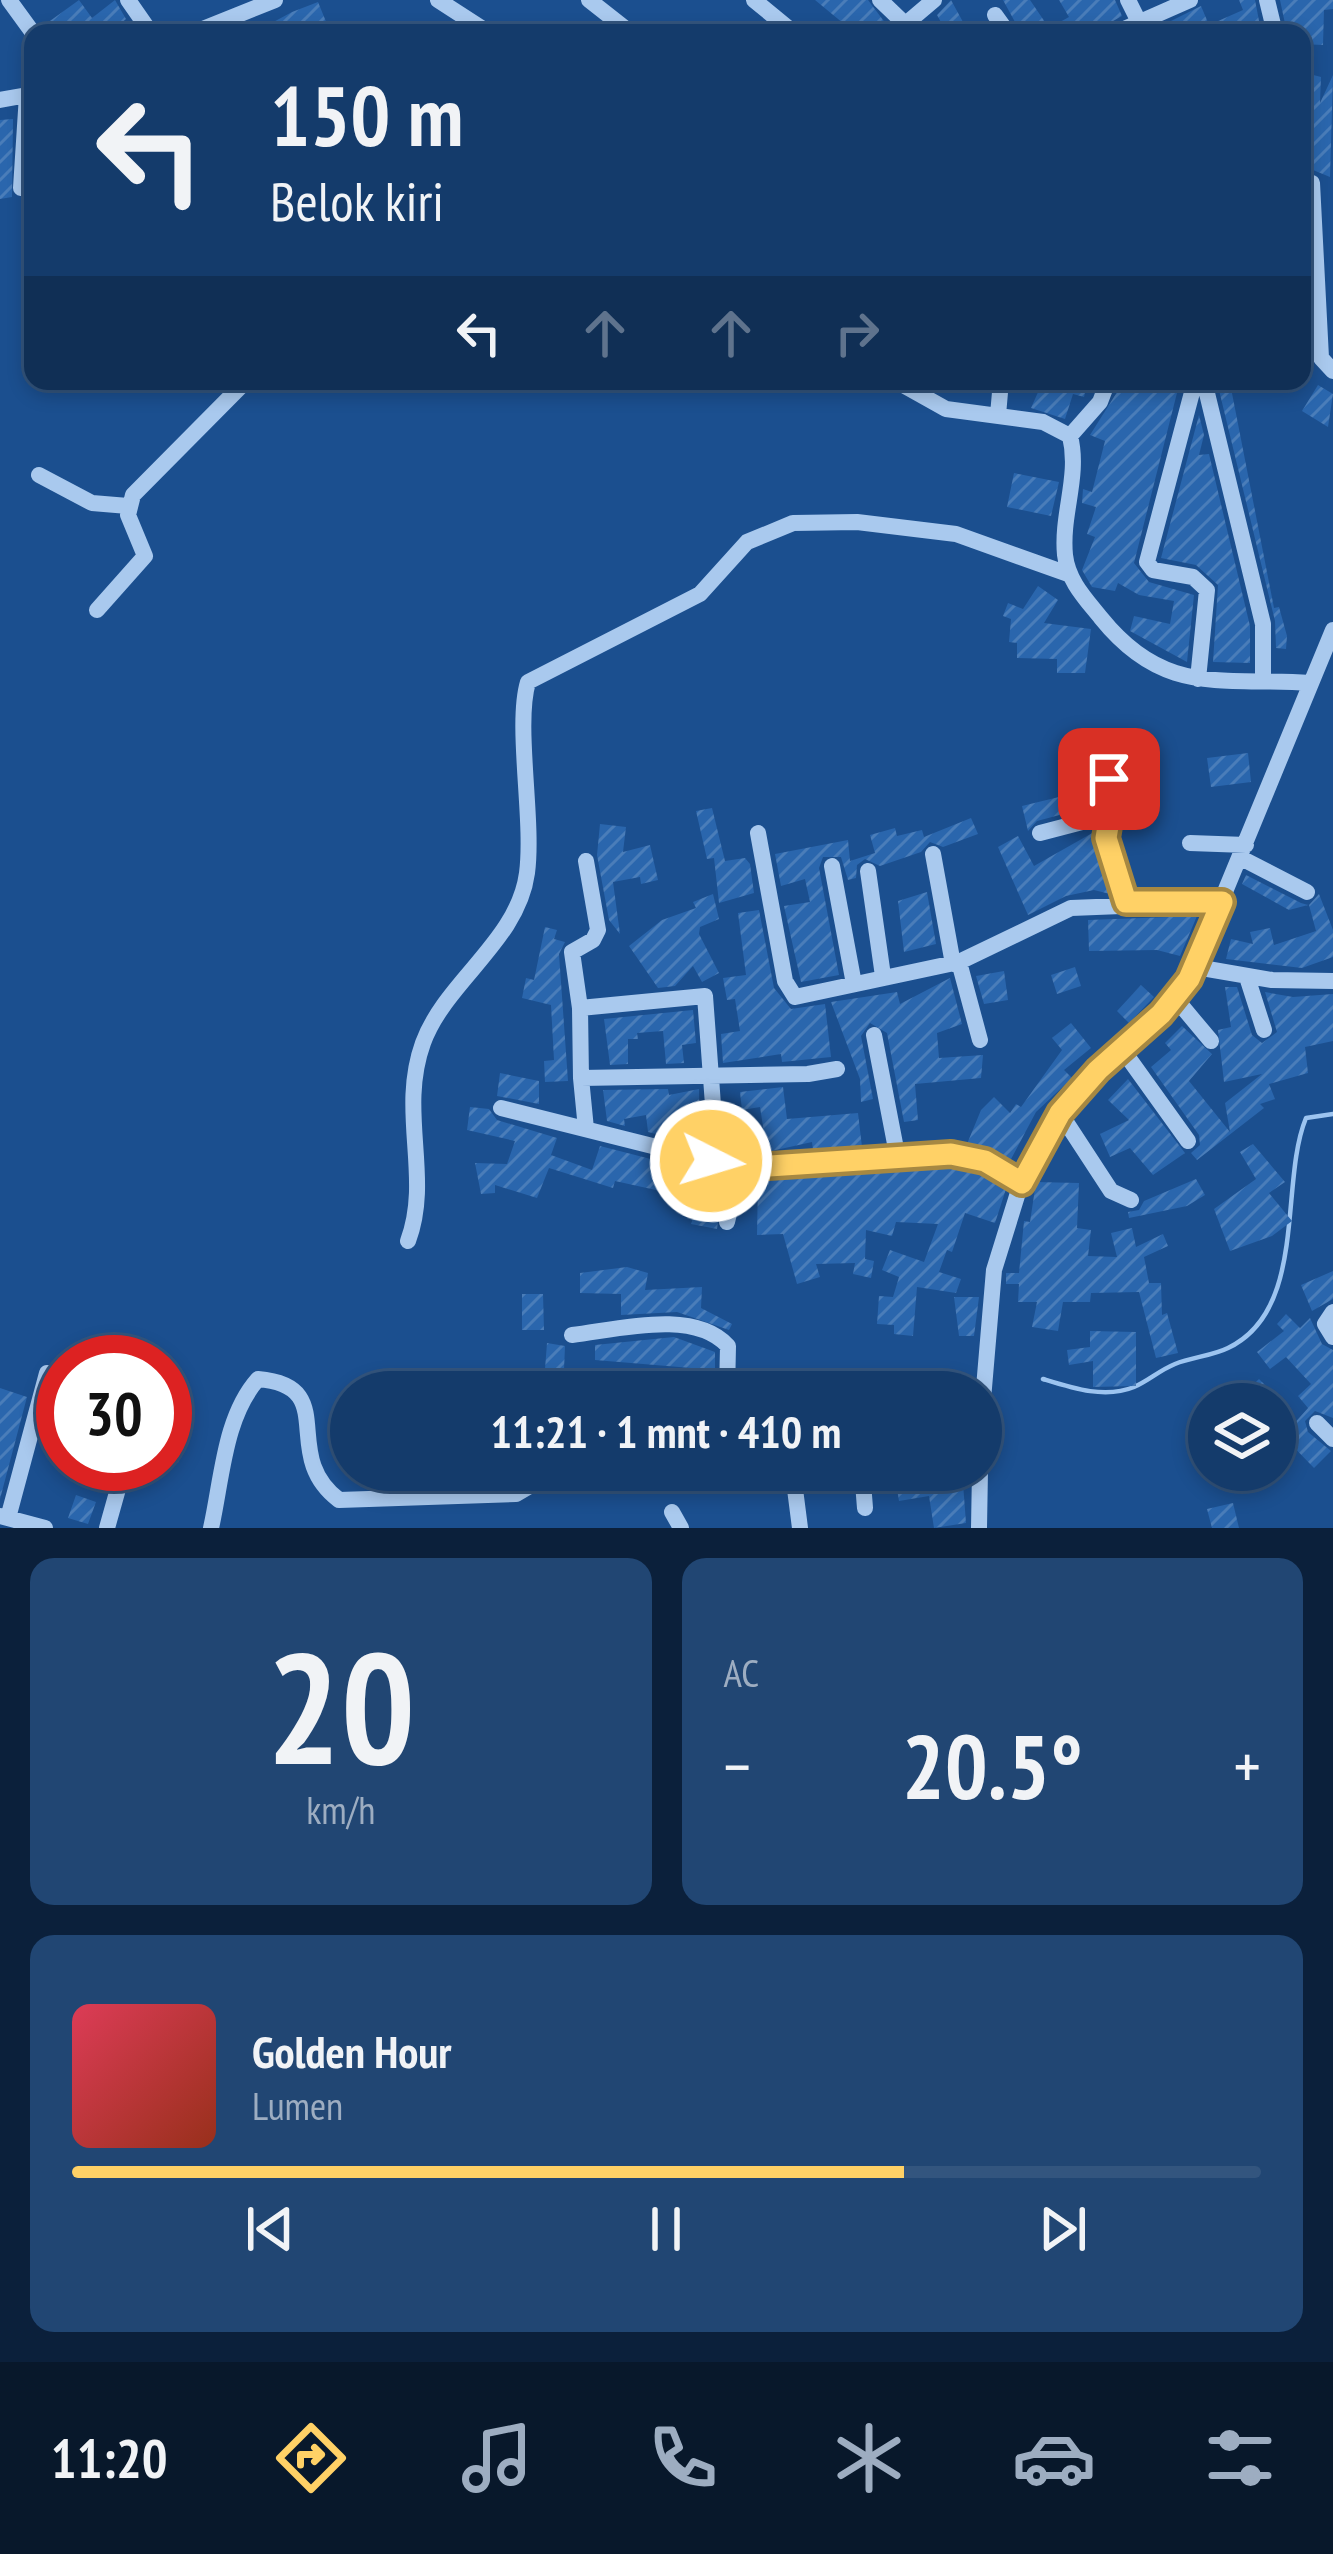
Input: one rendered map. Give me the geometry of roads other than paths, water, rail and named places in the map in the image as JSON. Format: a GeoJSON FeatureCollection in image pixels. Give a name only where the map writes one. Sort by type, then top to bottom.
{"type":"FeatureCollection","features":[{"type":"Feature","properties":{"kind":"street"},"geometry":{"type":"LineString","coordinates":[[218,24],[274,0]]}},
{"type":"Feature","properties":{"kind":"street"},"geometry":{"type":"LineString","coordinates":[[438,0],[475,24]]}},
{"type":"Feature","properties":{"kind":"street"},"geometry":{"type":"LineString","coordinates":[[590,0],[621,24]]}},
{"type":"Feature","properties":{"kind":"street"},"geometry":{"type":"LineString","coordinates":[[754,0],[783,24]]}},
{"type":"Feature","properties":{"kind":"street"},"geometry":{"type":"LineString","coordinates":[[1128,0],[1148,24],[1190,0]]}},
{"type":"Feature","properties":{"kind":"street"},"geometry":{"type":"LineString","coordinates":[[906,24],[931,1]]}},
{"type":"Feature","properties":{"kind":"street"},"geometry":{"type":"LineString","coordinates":[[995,15],[1002,24]]}},
{"type":"Feature","properties":{"kind":"street"},"geometry":{"type":"LineString","coordinates":[[21,188],[24,157]]}},
{"type":"Feature","properties":{"kind":"street"},"geometry":{"type":"LineString","coordinates":[[1311,233],[1321,358],[1333,371]]}},
{"type":"Feature","properties":{"kind":"street"},"geometry":{"type":"LineString","coordinates":[[97,610],[145,556],[128,506],[139,486],[237,390]]}},
{"type":"Feature","properties":{"kind":"street"},"geometry":{"type":"LineString","coordinates":[[914,390],[946,409],[1042,422],[1070,436]]}},
{"type":"Feature","properties":{"kind":"street"},"geometry":{"type":"LineString","coordinates":[[998,415],[1000,390]]}},
{"type":"Feature","properties":{"kind":"street"},"geometry":{"type":"LineString","coordinates":[[1105,390],[1070,436],[1073,472],[1064,530],[1068,574],[1126,650],[1146,664],[1198,679],[1310,683]]}},
{"type":"Feature","properties":{"kind":"street"},"geometry":{"type":"LineString","coordinates":[[1193,390],[1147,562],[1153,570],[1197,579],[1207,590],[1198,679]]}},
{"type":"Feature","properties":{"kind":"street"},"geometry":{"type":"LineString","coordinates":[[1206,390],[1263,624],[1263,679]]}},
{"type":"Feature","properties":{"kind":"street"},"geometry":{"type":"LineString","coordinates":[[39,475],[92,503],[128,506]]}},
{"type":"Feature","properties":{"kind":"street"},"geometry":{"type":"LineString","coordinates":[[408,1241],[416,1219],[410,1106],[419,1055],[425,1037],[509,917],[527,875],[528,682],[700,594],[747,542],[794,523],[857,522],[956,534],[1068,574]]}},
{"type":"Feature","properties":{"kind":"street"},"geometry":{"type":"LineString","coordinates":[[985,1371],[994,1270],[1022,1183],[1060,1113],[1175,998],[1196,967],[1299,708],[1310,683],[1325,669],[1333,630]]}},
{"type":"Feature","properties":{"kind":"street"},"geometry":{"type":"LineString","coordinates":[[1073,790],[1113,781],[1108,854],[1126,902]]}},
{"type":"Feature","properties":{"kind":"street"},"geometry":{"type":"LineString","coordinates":[[1040,833],[1109,815]]}},
{"type":"Feature","properties":{"kind":"street"},"geometry":{"type":"LineString","coordinates":[[758,833],[788,994],[956,963],[1052,914],[1126,902],[1222,902]]}},
{"type":"Feature","properties":{"kind":"street"},"geometry":{"type":"LineString","coordinates":[[1190,843],[1244,851],[1306,892]]}},
{"type":"Feature","properties":{"kind":"street"},"geometry":{"type":"LineString","coordinates":[[933,854],[956,963],[980,1040]]}},
{"type":"Feature","properties":{"kind":"street"},"geometry":{"type":"LineString","coordinates":[[586,861],[598,930],[593,940],[572,952],[586,1129]]}},
{"type":"Feature","properties":{"kind":"street"},"geometry":{"type":"LineString","coordinates":[[832,866],[854,984]]}},
{"type":"Feature","properties":{"kind":"street"},"geometry":{"type":"LineString","coordinates":[[868,871],[883,976]]}},
{"type":"Feature","properties":{"kind":"street"},"geometry":{"type":"LineString","coordinates":[[1196,967],[1247,977],[1333,982]]}},
{"type":"Feature","properties":{"kind":"street"},"geometry":{"type":"LineString","coordinates":[[1247,977],[1264,1030]]}},
{"type":"Feature","properties":{"kind":"street"},"geometry":{"type":"LineString","coordinates":[[580,1008],[702,993],[712,1075],[711,1161]]}},
{"type":"Feature","properties":{"kind":"street"},"geometry":{"type":"LineString","coordinates":[[1175,998],[1210,1041]]}},
{"type":"Feature","properties":{"kind":"street"},"geometry":{"type":"LineString","coordinates":[[874,1036],[897,1154]]}},
{"type":"Feature","properties":{"kind":"street"},"geometry":{"type":"LineString","coordinates":[[1122,1049],[1188,1141]]}},
{"type":"Feature","properties":{"kind":"street"},"geometry":{"type":"LineString","coordinates":[[581,1078],[808,1074],[837,1069]]}},
{"type":"Feature","properties":{"kind":"street"},"geometry":{"type":"LineString","coordinates":[[502,1108],[740,1168],[897,1154],[968,1155],[1022,1183]]}},
{"type":"Feature","properties":{"kind":"street"},"geometry":{"type":"LineString","coordinates":[[1060,1113],[1111,1191],[1131,1200]]}},
{"type":"Feature","properties":{"kind":"street"},"geometry":{"type":"LineString","coordinates":[[727,1222],[740,1168]]}},
{"type":"Feature","properties":{"kind":"street"},"geometry":{"type":"LineString","coordinates":[[1333,1312],[1325,1324],[1333,1337]]}},
{"type":"Feature","properties":{"kind":"street"},"geometry":{"type":"LineString","coordinates":[[572,1335],[665,1325],[714,1334],[728,1346],[728,1371]]}},
{"type":"Feature","properties":{"kind":"street"},"geometry":{"type":"LineString","coordinates":[[211,1528],[235,1419],[243,1396],[258,1379],[285,1382],[297,1390],[305,1408],[311,1471],[330,1491]]}},
{"type":"Feature","properties":{"kind":"street"},"geometry":{"type":"LineString","coordinates":[[36,1410],[4,1517],[45,1528]]}},
{"type":"Feature","properties":{"kind":"street"},"geometry":{"type":"LineString","coordinates":[[1317,1423],[1333,1439]]}},
{"type":"Feature","properties":{"kind":"street"},"geometry":{"type":"LineString","coordinates":[[107,1528],[117,1491]]}},
{"type":"Feature","properties":{"kind":"street"},"geometry":{"type":"LineString","coordinates":[[330,1491],[339,1500],[521,1491]]}},
{"type":"Feature","properties":{"kind":"street"},"geometry":{"type":"LineString","coordinates":[[795,1491],[800,1528]]}},
{"type":"Feature","properties":{"kind":"street"},"geometry":{"type":"LineString","coordinates":[[864,1491],[865,1508]]}},
{"type":"Feature","properties":{"kind":"street"},"geometry":{"type":"LineString","coordinates":[[979,1528],[980,1491]]}},
{"type":"Feature","properties":{"kind":"waterway"},"geometry":{"type":"LineString","coordinates":[[1043,1379],[1088,1391],[1123,1390],[1175,1364],[1228,1348],[1253,1330],[1281,1276],[1298,1145],[1306,1118],[1333,1114]]}}]}
